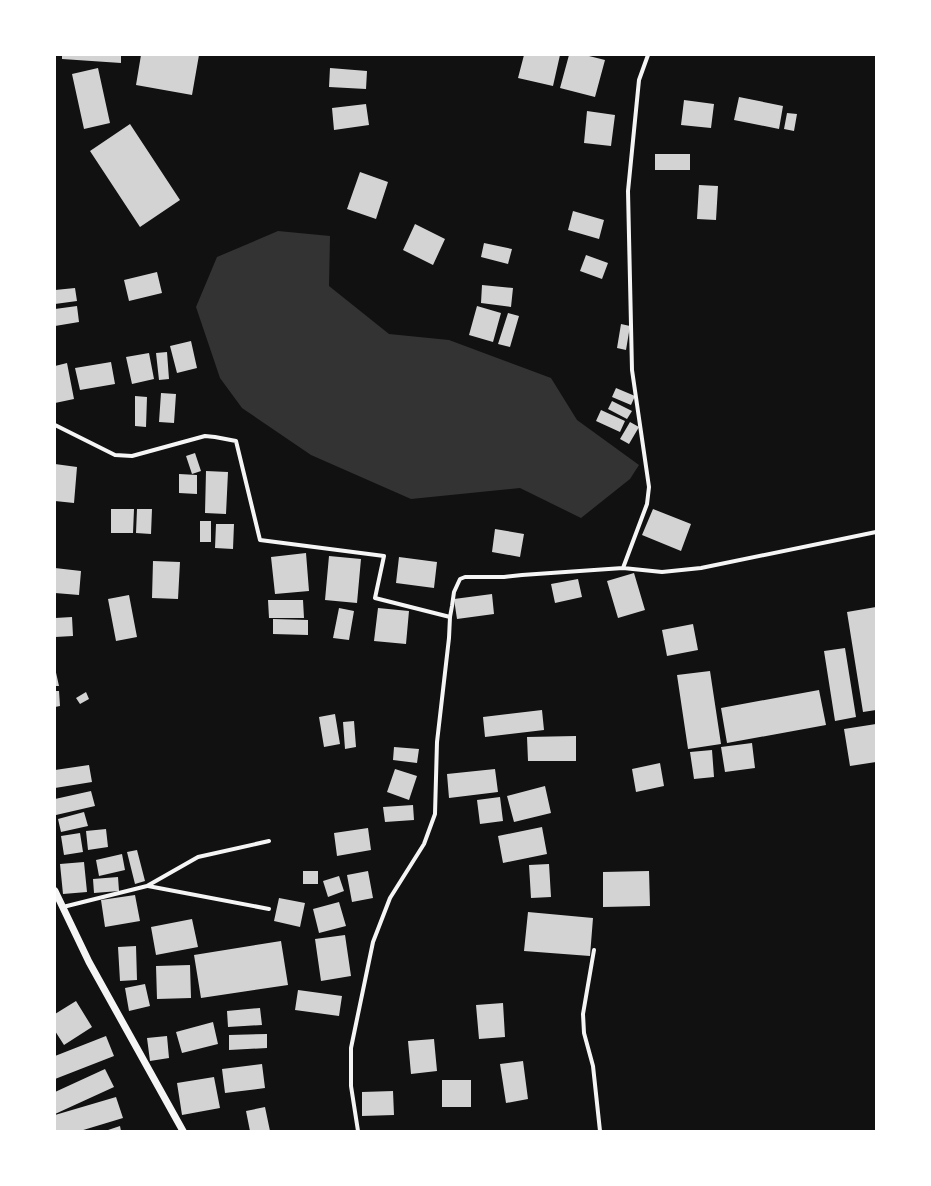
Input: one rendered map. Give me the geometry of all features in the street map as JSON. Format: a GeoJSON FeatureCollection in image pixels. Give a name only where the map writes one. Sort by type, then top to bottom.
{"type":"FeatureCollection","features":[{"type":"Feature","properties":{"kind":"street"},"geometry":{"type":"LineString","coordinates":[[623,568],[647,504],[649,486],[632,370],[628,191],[639,80],[648,55]]}},
{"type":"Feature","properties":{"kind":"street"},"geometry":{"type":"LineString","coordinates":[[55,424],[115,455],[132,456],[205,436],[236,440],[260,540],[384,556],[375,598],[450,617]]}},
{"type":"Feature","properties":{"kind":"street"},"geometry":{"type":"LineString","coordinates":[[358,1131],[351,1086],[351,1048],[373,942],[390,898],[424,844],[435,814],[437,742],[450,617],[454,592],[460,579],[465,577],[504,577],[623,568],[662,572],[701,568],[876,532]]}},
{"type":"Feature","properties":{"kind":"street"},"geometry":{"type":"LineString","coordinates":[[63,906],[147,886],[198,857],[268,841]]}},
{"type":"Feature","properties":{"kind":"street"},"geometry":{"type":"LineString","coordinates":[[147,886],[269,909]]}},
{"type":"Feature","properties":{"kind":"street"},"geometry":{"type":"LineString","coordinates":[[55,890],[89,962],[183,1131]]}},
{"type":"Feature","properties":{"kind":"street"},"geometry":{"type":"LineString","coordinates":[[594,950],[583,1021],[584,1033],[593,1066],[600,1131]]}},
{"type":"Feature","properties":{"kind":"shaded area"},"geometry":{"type":"Polygon","coordinates":[[[278,231],[330,236],[329,286],[389,334],[449,340],[551,378],[577,420],[639,465],[630,479],[581,518],[520,488],[411,499],[311,455],[242,408],[220,378],[196,307],[217,257],[278,231]]]}},
{"type":"Feature","properties":{"kind":"building"},"geometry":{"type":"Polygon","coordinates":[[[62,55],[121,55],[121,63],[62,59],[62,55]]]}},
{"type":"Feature","properties":{"kind":"building"},"geometry":{"type":"Polygon","coordinates":[[[141,55],[199,55],[192,95],[136,85],[141,55]]]}},
{"type":"Feature","properties":{"kind":"building"},"geometry":{"type":"Polygon","coordinates":[[[524,55],[560,55],[553,86],[518,78],[524,55]]]}},
{"type":"Feature","properties":{"kind":"building"},"geometry":{"type":"Polygon","coordinates":[[[569,55],[585,55],[605,60],[595,97],[560,88],[569,55]]]}},
{"type":"Feature","properties":{"kind":"building"},"geometry":{"type":"Polygon","coordinates":[[[98,68],[110,123],[84,129],[72,74],[98,68]]]}},
{"type":"Feature","properties":{"kind":"building"},"geometry":{"type":"Polygon","coordinates":[[[330,68],[367,71],[366,89],[329,87],[330,68]]]}},
{"type":"Feature","properties":{"kind":"building"},"geometry":{"type":"Polygon","coordinates":[[[739,97],[783,106],[779,129],[734,120],[739,97]]]}},
{"type":"Feature","properties":{"kind":"building"},"geometry":{"type":"Polygon","coordinates":[[[684,100],[714,104],[711,128],[681,125],[684,100]]]}},
{"type":"Feature","properties":{"kind":"building"},"geometry":{"type":"Polygon","coordinates":[[[366,104],[369,125],[334,130],[332,108],[366,104]]]}},
{"type":"Feature","properties":{"kind":"building"},"geometry":{"type":"Polygon","coordinates":[[[587,111],[615,115],[611,146],[584,143],[587,111]]]}},
{"type":"Feature","properties":{"kind":"building"},"geometry":{"type":"Polygon","coordinates":[[[787,113],[797,114],[794,131],[784,129],[787,113]]]}},
{"type":"Feature","properties":{"kind":"building"},"geometry":{"type":"Polygon","coordinates":[[[130,124],[180,200],[140,227],[90,151],[130,124]]]}},
{"type":"Feature","properties":{"kind":"building"},"geometry":{"type":"Polygon","coordinates":[[[655,154],[690,154],[690,170],[655,170],[655,154]]]}},
{"type":"Feature","properties":{"kind":"building"},"geometry":{"type":"Polygon","coordinates":[[[360,172],[388,182],[376,219],[347,209],[360,172]]]}},
{"type":"Feature","properties":{"kind":"building"},"geometry":{"type":"Polygon","coordinates":[[[699,185],[718,186],[716,220],[697,219],[699,185]]]}},
{"type":"Feature","properties":{"kind":"building"},"geometry":{"type":"Polygon","coordinates":[[[573,211],[604,220],[599,239],[568,230],[573,211]]]}},
{"type":"Feature","properties":{"kind":"building"},"geometry":{"type":"Polygon","coordinates":[[[415,224],[445,239],[433,265],[403,250],[415,224]]]}},
{"type":"Feature","properties":{"kind":"building"},"geometry":{"type":"Polygon","coordinates":[[[484,243],[512,249],[508,264],[481,257],[484,243]]]}},
{"type":"Feature","properties":{"kind":"building"},"geometry":{"type":"Polygon","coordinates":[[[586,255],[608,263],[602,279],[580,271],[586,255]]]}},
{"type":"Feature","properties":{"kind":"building"},"geometry":{"type":"Polygon","coordinates":[[[157,272],[162,293],[129,301],[124,280],[157,272]]]}},
{"type":"Feature","properties":{"kind":"building"},"geometry":{"type":"Polygon","coordinates":[[[482,285],[513,288],[511,307],[481,303],[482,285]]]}},
{"type":"Feature","properties":{"kind":"building"},"geometry":{"type":"Polygon","coordinates":[[[75,288],[77,301],[55,304],[55,290],[75,288]]]}},
{"type":"Feature","properties":{"kind":"building"},"geometry":{"type":"Polygon","coordinates":[[[77,306],[79,322],[55,326],[55,309],[77,306]]]}},
{"type":"Feature","properties":{"kind":"building"},"geometry":{"type":"Polygon","coordinates":[[[477,306],[501,313],[493,342],[469,335],[477,306]]]}},
{"type":"Feature","properties":{"kind":"building"},"geometry":{"type":"Polygon","coordinates":[[[508,313],[519,316],[510,347],[498,344],[508,313]]]}},
{"type":"Feature","properties":{"kind":"building"},"geometry":{"type":"Polygon","coordinates":[[[621,324],[630,326],[626,350],[617,348],[621,324]]]}},
{"type":"Feature","properties":{"kind":"building"},"geometry":{"type":"Polygon","coordinates":[[[191,341],[197,368],[177,373],[170,346],[191,341]]]}},
{"type":"Feature","properties":{"kind":"building"},"geometry":{"type":"Polygon","coordinates":[[[167,352],[169,379],[159,380],[156,353],[167,352]]]}},
{"type":"Feature","properties":{"kind":"building"},"geometry":{"type":"Polygon","coordinates":[[[149,353],[154,379],[132,384],[126,357],[149,353]]]}},
{"type":"Feature","properties":{"kind":"building"},"geometry":{"type":"Polygon","coordinates":[[[111,362],[115,384],[80,390],[75,368],[111,362]]]}},
{"type":"Feature","properties":{"kind":"building"},"geometry":{"type":"Polygon","coordinates":[[[67,363],[74,399],[55,403],[55,366],[67,363]]]}},
{"type":"Feature","properties":{"kind":"building"},"geometry":{"type":"Polygon","coordinates":[[[616,388],[635,396],[631,405],[612,397],[616,388]]]}},
{"type":"Feature","properties":{"kind":"building"},"geometry":{"type":"Polygon","coordinates":[[[161,393],[176,394],[174,423],[159,422],[161,393]]]}},
{"type":"Feature","properties":{"kind":"building"},"geometry":{"type":"Polygon","coordinates":[[[135,396],[147,397],[146,427],[135,426],[135,396]]]}},
{"type":"Feature","properties":{"kind":"building"},"geometry":{"type":"Polygon","coordinates":[[[612,401],[632,411],[627,419],[608,409],[612,401]]]}},
{"type":"Feature","properties":{"kind":"building"},"geometry":{"type":"Polygon","coordinates":[[[601,410],[625,421],[620,432],[596,421],[601,410]]]}},
{"type":"Feature","properties":{"kind":"building"},"geometry":{"type":"Polygon","coordinates":[[[630,422],[639,427],[629,444],[620,439],[630,422]]]}},
{"type":"Feature","properties":{"kind":"building"},"geometry":{"type":"Polygon","coordinates":[[[195,453],[201,471],[192,474],[186,456],[195,453]]]}},
{"type":"Feature","properties":{"kind":"building"},"geometry":{"type":"Polygon","coordinates":[[[55,464],[77,467],[74,503],[55,501],[55,464]]]}},
{"type":"Feature","properties":{"kind":"building"},"geometry":{"type":"Polygon","coordinates":[[[206,471],[228,472],[226,514],[205,513],[206,471]]]}},
{"type":"Feature","properties":{"kind":"building"},"geometry":{"type":"Polygon","coordinates":[[[179,474],[197,475],[197,494],[179,493],[179,474]]]}},
{"type":"Feature","properties":{"kind":"building"},"geometry":{"type":"Polygon","coordinates":[[[111,509],[134,509],[133,533],[111,533],[111,509]]]}},
{"type":"Feature","properties":{"kind":"building"},"geometry":{"type":"Polygon","coordinates":[[[137,509],[152,509],[151,534],[136,533],[137,509]]]}},
{"type":"Feature","properties":{"kind":"building"},"geometry":{"type":"Polygon","coordinates":[[[653,509],[691,524],[681,551],[642,535],[653,509]]]}},
{"type":"Feature","properties":{"kind":"building"},"geometry":{"type":"Polygon","coordinates":[[[200,521],[211,521],[211,542],[200,542],[200,521]]]}},
{"type":"Feature","properties":{"kind":"building"},"geometry":{"type":"Polygon","coordinates":[[[216,524],[234,524],[233,549],[215,548],[216,524]]]}},
{"type":"Feature","properties":{"kind":"building"},"geometry":{"type":"Polygon","coordinates":[[[495,529],[524,534],[520,557],[492,552],[495,529]]]}},
{"type":"Feature","properties":{"kind":"building"},"geometry":{"type":"Polygon","coordinates":[[[306,553],[309,591],[275,594],[271,557],[306,553]]]}},
{"type":"Feature","properties":{"kind":"building"},"geometry":{"type":"Polygon","coordinates":[[[329,556],[361,559],[357,603],[325,600],[329,556]]]}},
{"type":"Feature","properties":{"kind":"building"},"geometry":{"type":"Polygon","coordinates":[[[399,557],[437,562],[434,588],[396,583],[399,557]]]}},
{"type":"Feature","properties":{"kind":"building"},"geometry":{"type":"Polygon","coordinates":[[[153,561],[180,562],[178,599],[152,598],[153,561]]]}},
{"type":"Feature","properties":{"kind":"building"},"geometry":{"type":"Polygon","coordinates":[[[55,568],[81,571],[79,595],[55,593],[55,568]]]}},
{"type":"Feature","properties":{"kind":"building"},"geometry":{"type":"Polygon","coordinates":[[[634,573],[645,610],[618,618],[607,581],[634,573]]]}},
{"type":"Feature","properties":{"kind":"building"},"geometry":{"type":"Polygon","coordinates":[[[578,579],[582,597],[555,603],[551,584],[578,579]]]}},
{"type":"Feature","properties":{"kind":"building"},"geometry":{"type":"Polygon","coordinates":[[[492,594],[494,614],[457,619],[454,599],[492,594]]]}},
{"type":"Feature","properties":{"kind":"building"},"geometry":{"type":"Polygon","coordinates":[[[129,595],[137,637],[116,641],[108,599],[129,595]]]}},
{"type":"Feature","properties":{"kind":"building"},"geometry":{"type":"Polygon","coordinates":[[[268,600],[303,600],[304,618],[269,618],[268,600]]]}},
{"type":"Feature","properties":{"kind":"building"},"geometry":{"type":"Polygon","coordinates":[[[876,607],[876,710],[863,712],[847,612],[876,607]]]}},
{"type":"Feature","properties":{"kind":"building"},"geometry":{"type":"Polygon","coordinates":[[[339,608],[354,611],[349,640],[333,638],[339,608]]]}},
{"type":"Feature","properties":{"kind":"building"},"geometry":{"type":"Polygon","coordinates":[[[378,608],[409,611],[406,644],[374,641],[378,608]]]}},
{"type":"Feature","properties":{"kind":"building"},"geometry":{"type":"Polygon","coordinates":[[[72,617],[73,636],[55,637],[55,618],[72,617]]]}},
{"type":"Feature","properties":{"kind":"building"},"geometry":{"type":"Polygon","coordinates":[[[273,619],[308,620],[308,635],[273,634],[273,619]]]}},
{"type":"Feature","properties":{"kind":"building"},"geometry":{"type":"Polygon","coordinates":[[[693,624],[698,650],[667,656],[662,630],[693,624]]]}},
{"type":"Feature","properties":{"kind":"building"},"geometry":{"type":"Polygon","coordinates":[[[845,648],[856,717],[835,721],[824,651],[845,648]]]}},
{"type":"Feature","properties":{"kind":"building"},"geometry":{"type":"Polygon","coordinates":[[[55,668],[59,686],[55,686],[55,668]]]}},
{"type":"Feature","properties":{"kind":"building"},"geometry":{"type":"Polygon","coordinates":[[[710,671],[721,744],[688,749],[677,675],[710,671]]]}},
{"type":"Feature","properties":{"kind":"building"},"geometry":{"type":"Polygon","coordinates":[[[819,690],[826,725],[727,743],[721,708],[819,690]]]}},
{"type":"Feature","properties":{"kind":"building"},"geometry":{"type":"Polygon","coordinates":[[[55,691],[59,691],[60,706],[55,707],[55,691]]]}},
{"type":"Feature","properties":{"kind":"building"},"geometry":{"type":"Polygon","coordinates":[[[86,692],[89,699],[80,704],[76,698],[86,692]]]}},
{"type":"Feature","properties":{"kind":"building"},"geometry":{"type":"Polygon","coordinates":[[[542,710],[544,730],[485,737],[483,717],[542,710]]]}},
{"type":"Feature","properties":{"kind":"building"},"geometry":{"type":"Polygon","coordinates":[[[335,714],[340,744],[324,747],[319,717],[335,714]]]}},
{"type":"Feature","properties":{"kind":"building"},"geometry":{"type":"Polygon","coordinates":[[[354,721],[356,747],[345,749],[343,722],[354,721]]]}},
{"type":"Feature","properties":{"kind":"building"},"geometry":{"type":"Polygon","coordinates":[[[876,724],[876,762],[850,766],[844,729],[876,724]]]}},
{"type":"Feature","properties":{"kind":"building"},"geometry":{"type":"Polygon","coordinates":[[[576,736],[576,761],[528,761],[527,737],[576,736]]]}},
{"type":"Feature","properties":{"kind":"building"},"geometry":{"type":"Polygon","coordinates":[[[752,743],[755,768],[725,772],[721,747],[752,743]]]}},
{"type":"Feature","properties":{"kind":"building"},"geometry":{"type":"Polygon","coordinates":[[[394,747],[419,749],[417,763],[393,760],[394,747]]]}},
{"type":"Feature","properties":{"kind":"building"},"geometry":{"type":"Polygon","coordinates":[[[712,750],[714,777],[694,779],[690,752],[712,750]]]}},
{"type":"Feature","properties":{"kind":"building"},"geometry":{"type":"Polygon","coordinates":[[[660,763],[664,786],[636,792],[632,769],[660,763]]]}},
{"type":"Feature","properties":{"kind":"building"},"geometry":{"type":"Polygon","coordinates":[[[89,765],[92,782],[55,788],[55,770],[89,765]]]}},
{"type":"Feature","properties":{"kind":"building"},"geometry":{"type":"Polygon","coordinates":[[[395,769],[417,776],[409,800],[387,792],[395,769]]]}},
{"type":"Feature","properties":{"kind":"building"},"geometry":{"type":"Polygon","coordinates":[[[495,769],[498,792],[449,798],[447,774],[495,769]]]}},
{"type":"Feature","properties":{"kind":"building"},"geometry":{"type":"Polygon","coordinates":[[[545,786],[551,813],[514,822],[507,796],[545,786]]]}},
{"type":"Feature","properties":{"kind":"building"},"geometry":{"type":"Polygon","coordinates":[[[91,791],[95,806],[56,815],[55,799],[91,791]]]}},
{"type":"Feature","properties":{"kind":"building"},"geometry":{"type":"Polygon","coordinates":[[[500,797],[503,821],[480,824],[477,800],[500,797]]]}},
{"type":"Feature","properties":{"kind":"building"},"geometry":{"type":"Polygon","coordinates":[[[413,805],[414,820],[385,822],[383,807],[413,805]]]}},
{"type":"Feature","properties":{"kind":"building"},"geometry":{"type":"Polygon","coordinates":[[[84,812],[88,826],[61,832],[58,819],[84,812]]]}},
{"type":"Feature","properties":{"kind":"building"},"geometry":{"type":"Polygon","coordinates":[[[542,827],[547,854],[503,863],[498,836],[542,827]]]}},
{"type":"Feature","properties":{"kind":"building"},"geometry":{"type":"Polygon","coordinates":[[[368,828],[371,850],[337,856],[334,833],[368,828]]]}},
{"type":"Feature","properties":{"kind":"building"},"geometry":{"type":"Polygon","coordinates":[[[106,829],[108,847],[88,850],[86,831],[106,829]]]}},
{"type":"Feature","properties":{"kind":"building"},"geometry":{"type":"Polygon","coordinates":[[[80,833],[83,852],[64,855],[61,836],[80,833]]]}},
{"type":"Feature","properties":{"kind":"building"},"geometry":{"type":"Polygon","coordinates":[[[137,850],[145,881],[135,884],[127,852],[137,850]]]}},
{"type":"Feature","properties":{"kind":"building"},"geometry":{"type":"Polygon","coordinates":[[[122,854],[125,870],[99,876],[96,860],[122,854]]]}},
{"type":"Feature","properties":{"kind":"building"},"geometry":{"type":"Polygon","coordinates":[[[84,862],[87,892],[63,894],[60,864],[84,862]]]}},
{"type":"Feature","properties":{"kind":"building"},"geometry":{"type":"Polygon","coordinates":[[[549,864],[551,897],[531,898],[529,865],[549,864]]]}},
{"type":"Feature","properties":{"kind":"building"},"geometry":{"type":"Polygon","coordinates":[[[303,871],[318,871],[318,884],[303,884],[303,871]]]}},
{"type":"Feature","properties":{"kind":"building"},"geometry":{"type":"Polygon","coordinates":[[[368,871],[373,898],[352,902],[347,875],[368,871]]]}},
{"type":"Feature","properties":{"kind":"building"},"geometry":{"type":"Polygon","coordinates":[[[649,871],[650,906],[603,907],[603,872],[649,871]]]}},
{"type":"Feature","properties":{"kind":"building"},"geometry":{"type":"Polygon","coordinates":[[[339,876],[344,891],[328,897],[323,881],[339,876]]]}},
{"type":"Feature","properties":{"kind":"building"},"geometry":{"type":"Polygon","coordinates":[[[118,877],[119,891],[94,893],[93,879],[118,877]]]}},
{"type":"Feature","properties":{"kind":"building"},"geometry":{"type":"Polygon","coordinates":[[[135,895],[140,921],[105,927],[101,900],[135,895]]]}},
{"type":"Feature","properties":{"kind":"building"},"geometry":{"type":"Polygon","coordinates":[[[279,898],[305,903],[300,927],[274,921],[279,898]]]}},
{"type":"Feature","properties":{"kind":"building"},"geometry":{"type":"Polygon","coordinates":[[[339,902],[346,926],[319,933],[313,909],[339,902]]]}},
{"type":"Feature","properties":{"kind":"building"},"geometry":{"type":"Polygon","coordinates":[[[528,912],[593,918],[590,956],[524,951],[528,912]]]}},
{"type":"Feature","properties":{"kind":"building"},"geometry":{"type":"Polygon","coordinates":[[[192,919],[198,947],[156,955],[151,927],[192,919]]]}},
{"type":"Feature","properties":{"kind":"building"},"geometry":{"type":"Polygon","coordinates":[[[345,935],[351,976],[321,981],[315,939],[345,935]]]}},
{"type":"Feature","properties":{"kind":"building"},"geometry":{"type":"Polygon","coordinates":[[[281,941],[288,985],[201,998],[194,955],[281,941]]]}},
{"type":"Feature","properties":{"kind":"building"},"geometry":{"type":"Polygon","coordinates":[[[136,946],[137,980],[120,981],[118,947],[136,946]]]}},
{"type":"Feature","properties":{"kind":"building"},"geometry":{"type":"Polygon","coordinates":[[[190,965],[191,998],[157,999],[156,966],[190,965]]]}},
{"type":"Feature","properties":{"kind":"building"},"geometry":{"type":"Polygon","coordinates":[[[145,984],[150,1006],[129,1011],[125,988],[145,984]]]}},
{"type":"Feature","properties":{"kind":"building"},"geometry":{"type":"Polygon","coordinates":[[[298,990],[342,996],[339,1016],[295,1010],[298,990]]]}},
{"type":"Feature","properties":{"kind":"building"},"geometry":{"type":"Polygon","coordinates":[[[76,1001],[92,1027],[64,1045],[55,1031],[55,1014],[76,1001]]]}},
{"type":"Feature","properties":{"kind":"building"},"geometry":{"type":"Polygon","coordinates":[[[503,1003],[505,1037],[479,1039],[476,1005],[503,1003]]]}},
{"type":"Feature","properties":{"kind":"building"},"geometry":{"type":"Polygon","coordinates":[[[260,1008],[262,1025],[228,1027],[227,1011],[260,1008]]]}},
{"type":"Feature","properties":{"kind":"building"},"geometry":{"type":"Polygon","coordinates":[[[213,1022],[218,1044],[182,1053],[176,1032],[213,1022]]]}},
{"type":"Feature","properties":{"kind":"building"},"geometry":{"type":"Polygon","coordinates":[[[267,1034],[267,1048],[229,1050],[229,1035],[267,1034]]]}},
{"type":"Feature","properties":{"kind":"building"},"geometry":{"type":"Polygon","coordinates":[[[106,1036],[114,1056],[55,1079],[55,1056],[106,1036]]]}},
{"type":"Feature","properties":{"kind":"building"},"geometry":{"type":"Polygon","coordinates":[[[167,1036],[169,1058],[150,1061],[147,1038],[167,1036]]]}},
{"type":"Feature","properties":{"kind":"building"},"geometry":{"type":"Polygon","coordinates":[[[434,1039],[437,1071],[411,1074],[408,1041],[434,1039]]]}},
{"type":"Feature","properties":{"kind":"building"},"geometry":{"type":"Polygon","coordinates":[[[523,1061],[528,1099],[506,1103],[500,1064],[523,1061]]]}},
{"type":"Feature","properties":{"kind":"building"},"geometry":{"type":"Polygon","coordinates":[[[262,1064],[265,1088],[225,1093],[222,1069],[262,1064]]]}},
{"type":"Feature","properties":{"kind":"building"},"geometry":{"type":"Polygon","coordinates":[[[105,1069],[114,1087],[55,1114],[55,1092],[105,1069]]]}},
{"type":"Feature","properties":{"kind":"building"},"geometry":{"type":"Polygon","coordinates":[[[214,1077],[220,1108],[182,1115],[177,1083],[214,1077]]]}},
{"type":"Feature","properties":{"kind":"building"},"geometry":{"type":"Polygon","coordinates":[[[442,1080],[471,1080],[471,1107],[442,1107],[442,1080]]]}},
{"type":"Feature","properties":{"kind":"building"},"geometry":{"type":"Polygon","coordinates":[[[393,1091],[394,1115],[362,1116],[362,1092],[393,1091]]]}},
{"type":"Feature","properties":{"kind":"building"},"geometry":{"type":"Polygon","coordinates":[[[116,1097],[123,1118],[80,1131],[55,1131],[55,1115],[116,1097]]]}},
{"type":"Feature","properties":{"kind":"building"},"geometry":{"type":"Polygon","coordinates":[[[265,1107],[270,1131],[250,1131],[246,1111],[265,1107]]]}},
{"type":"Feature","properties":{"kind":"building"},"geometry":{"type":"Polygon","coordinates":[[[120,1126],[121,1131],[105,1131],[120,1126]]]}}]}
